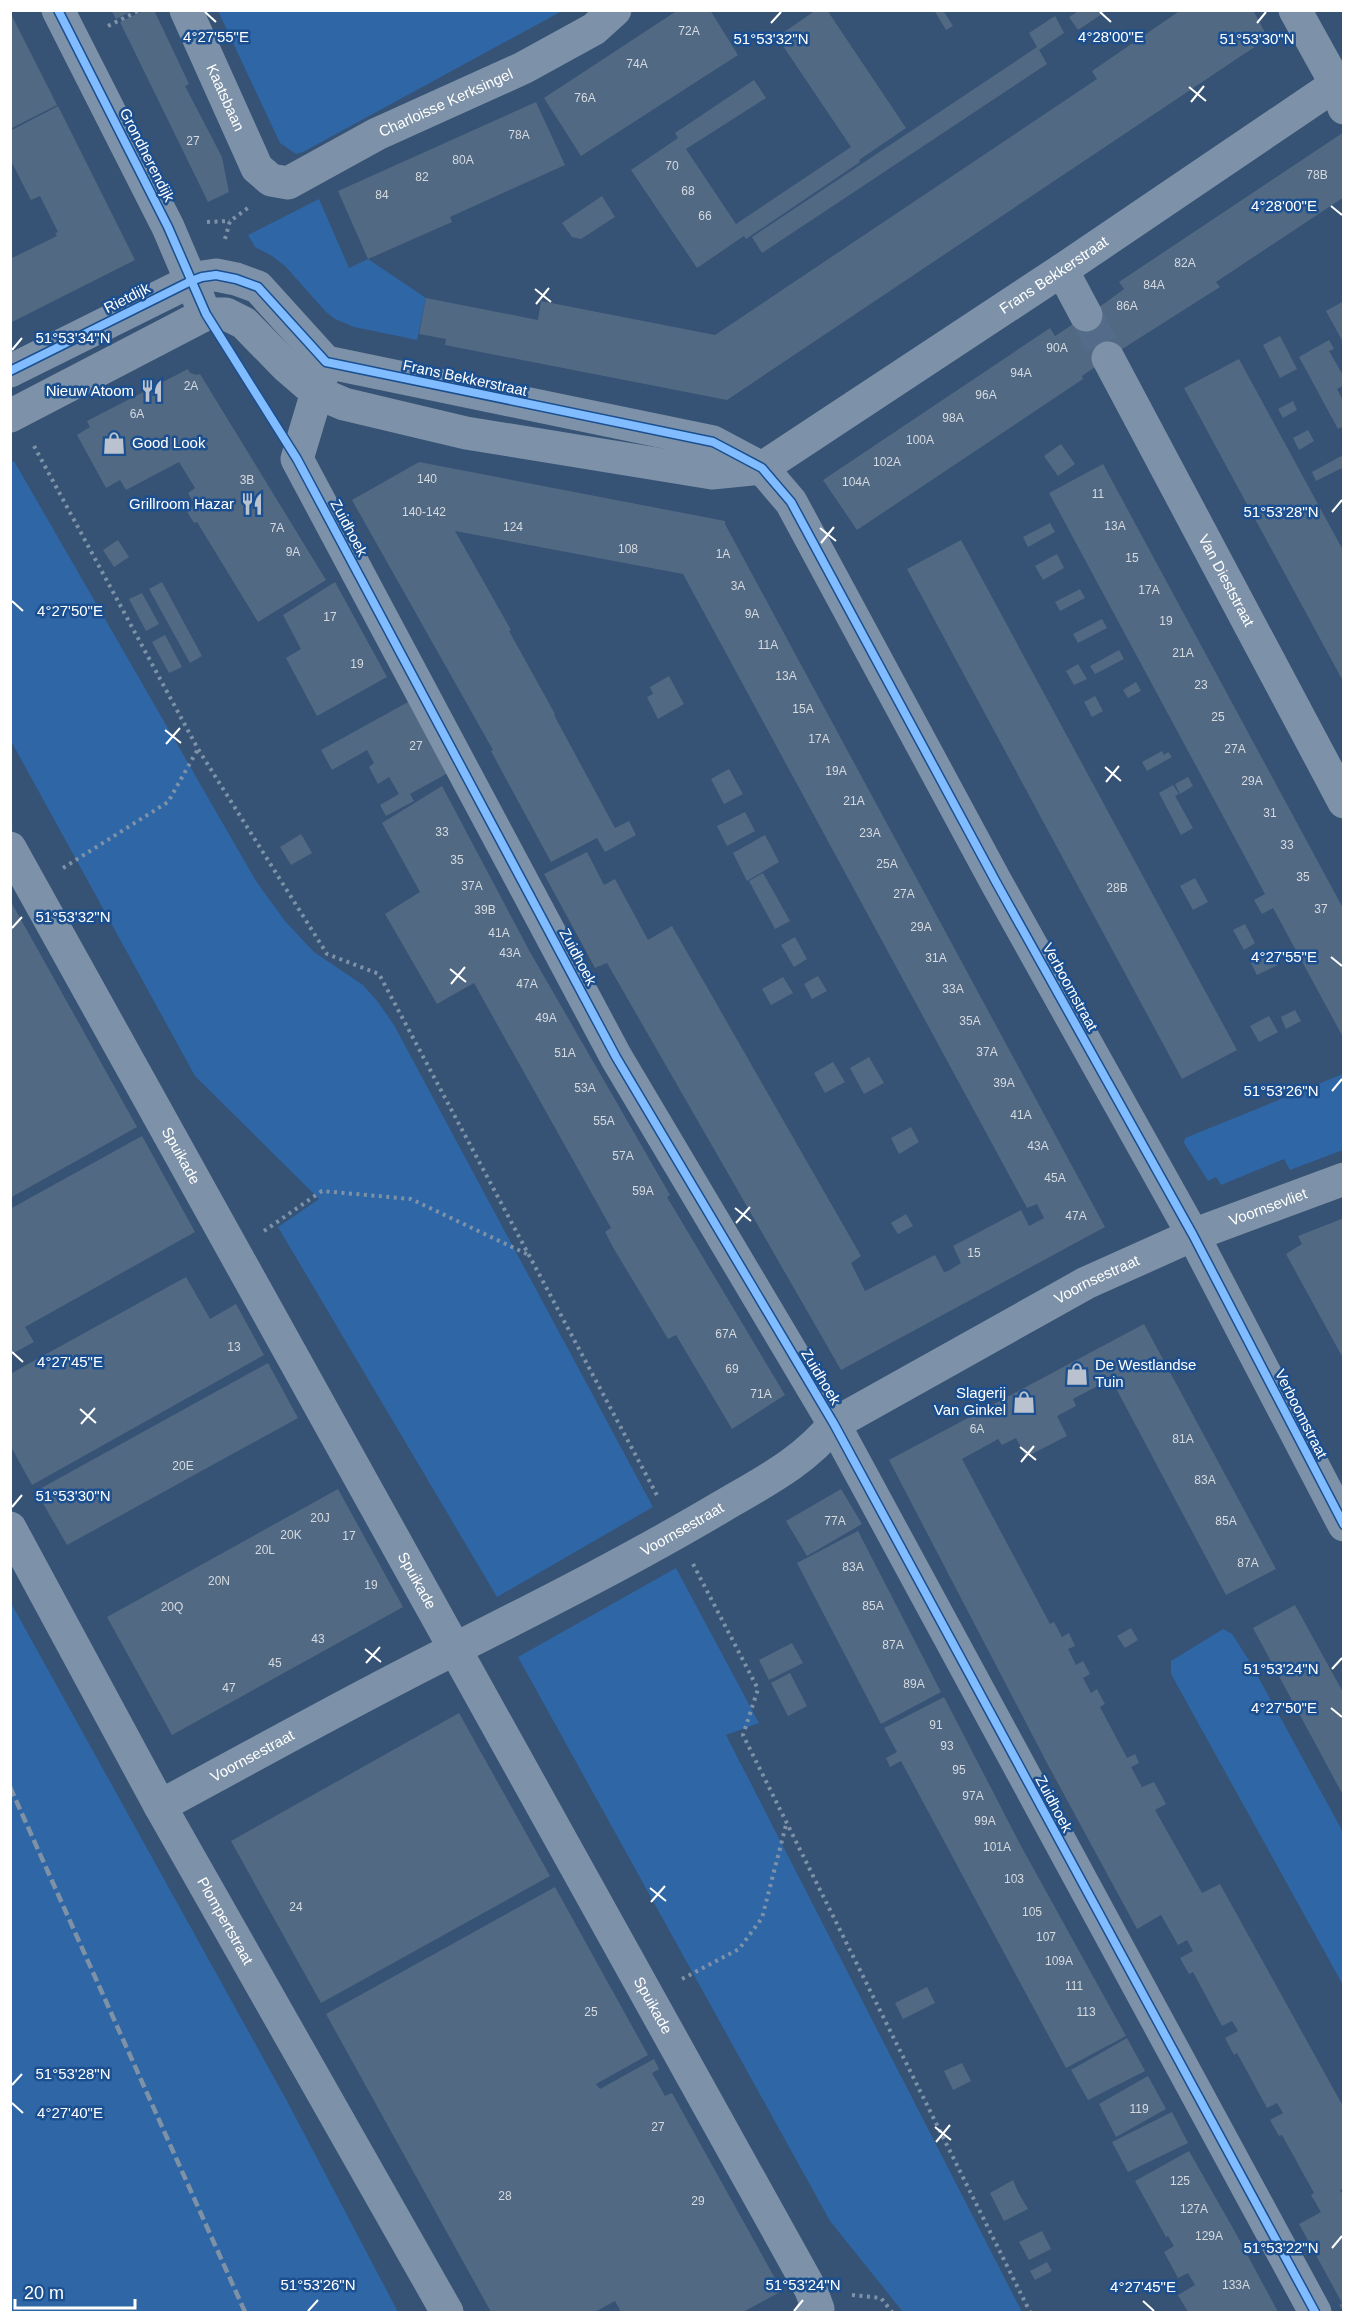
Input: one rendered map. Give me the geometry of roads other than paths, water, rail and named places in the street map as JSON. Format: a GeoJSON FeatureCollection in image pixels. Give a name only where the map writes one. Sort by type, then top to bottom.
{"type":"FeatureCollection","features":[{"type":"Feature","properties":{"kind":"street","name":"Grondherendijk"},"geometry":{"type":"LineString","coordinates":[[58,10],[168,227],[206,314]]}},
{"type":"Feature","properties":{"kind":"street","name":"Kaatsbaan"},"geometry":{"type":"LineString","coordinates":[[186,10],[257,168],[271,180]]}},
{"type":"Feature","properties":{"kind":"street","name":"Charloisse Kerksingel"},"geometry":{"type":"LineString","coordinates":[[271,180],[288,183],[377,134],[523,68],[594,29],[615,10]]}},
{"type":"Feature","properties":{"kind":"street"},"geometry":{"type":"LineString","coordinates":[[1295,10],[1341,90]]}},
{"type":"Feature","properties":{"kind":"street","name":"Frans Bekkerstraat"},"geometry":{"type":"LineString","coordinates":[[206,314],[226,314],[244,323],[286,366],[321,377],[713,442],[762,468],[1341,90]]}},
{"type":"Feature","properties":{"kind":"street"},"geometry":{"type":"LineString","coordinates":[[1062,270],[1086,315]]}},
{"type":"Feature","properties":{"kind":"street"},"geometry":{"type":"LineString","coordinates":[[191,281],[216,275],[258,287],[321,377]]}},
{"type":"Feature","properties":{"kind":"street","name":"Rietdijk"},"geometry":{"type":"LineString","coordinates":[[10,371],[191,281]]}},
{"type":"Feature","properties":{"kind":"street"},"geometry":{"type":"LineString","coordinates":[[10,416],[206,314]]}},
{"type":"Feature","properties":{"kind":"street","name":"Van Dieststraat"},"geometry":{"type":"LineString","coordinates":[[1108,358],[1344,802]]}},
{"type":"Feature","properties":{"kind":"street","name":"Zuidhoek"},"geometry":{"type":"LineString","coordinates":[[321,377],[297,459],[616,1057],[834,1424],[1315,2313]]}},
{"type":"Feature","properties":{"kind":"street","name":"Verboomstraat"},"geometry":{"type":"LineString","coordinates":[[762,468],[791,502],[996,882],[1193,1235],[1344,1525]]}},
{"type":"Feature","properties":{"kind":"street","name":"Spuikade"},"geometry":{"type":"LineString","coordinates":[[10,848],[811,2290],[818,2309],[812,2313]]}},
{"type":"Feature","properties":{"kind":"street","name":"Voornsevliet"},"geometry":{"type":"LineString","coordinates":[[1193,1235],[1344,1179]]}},
{"type":"Feature","properties":{"kind":"street","name":"Voornsestraat"},"geometry":{"type":"LineString","coordinates":[[160,1806],[455,1648],[554,1600],[678,1533],[799,1460],[819,1443],[834,1424],[1086,1282],[1193,1235]]}},
{"type":"Feature","properties":{"kind":"street","name":"Plompertstraat"},"geometry":{"type":"LineString","coordinates":[[10,1528],[160,1806],[447,2313]]}},
{"type":"Feature","properties":{"kind":"tunnel"},"geometry":{"type":"LineString","coordinates":[[1086,315],[1108,358]]}},
{"type":"Feature","properties":{"kind":"railway"},"geometry":{"type":"LineString","coordinates":[[10,1787],[245,2312]]}},
{"type":"Feature","properties":{"kind":"place","name":"Nieuw Atoom"},"geometry":{"type":"Point","coordinates":[152,391]}},
{"type":"Feature","properties":{"kind":"place","name":"Good Look"},"geometry":{"type":"Point","coordinates":[114,443]}},
{"type":"Feature","properties":{"kind":"place","name":"Grillroom Hazar"},"geometry":{"type":"Point","coordinates":[252,504]}},
{"type":"Feature","properties":{"kind":"place","name":"De Westlandse Tuin"},"geometry":{"type":"Point","coordinates":[1077,1374]}},
{"type":"Feature","properties":{"kind":"place","name":"Slagerij Van Ginkel"},"geometry":{"type":"Point","coordinates":[1024,1402]}}]}
